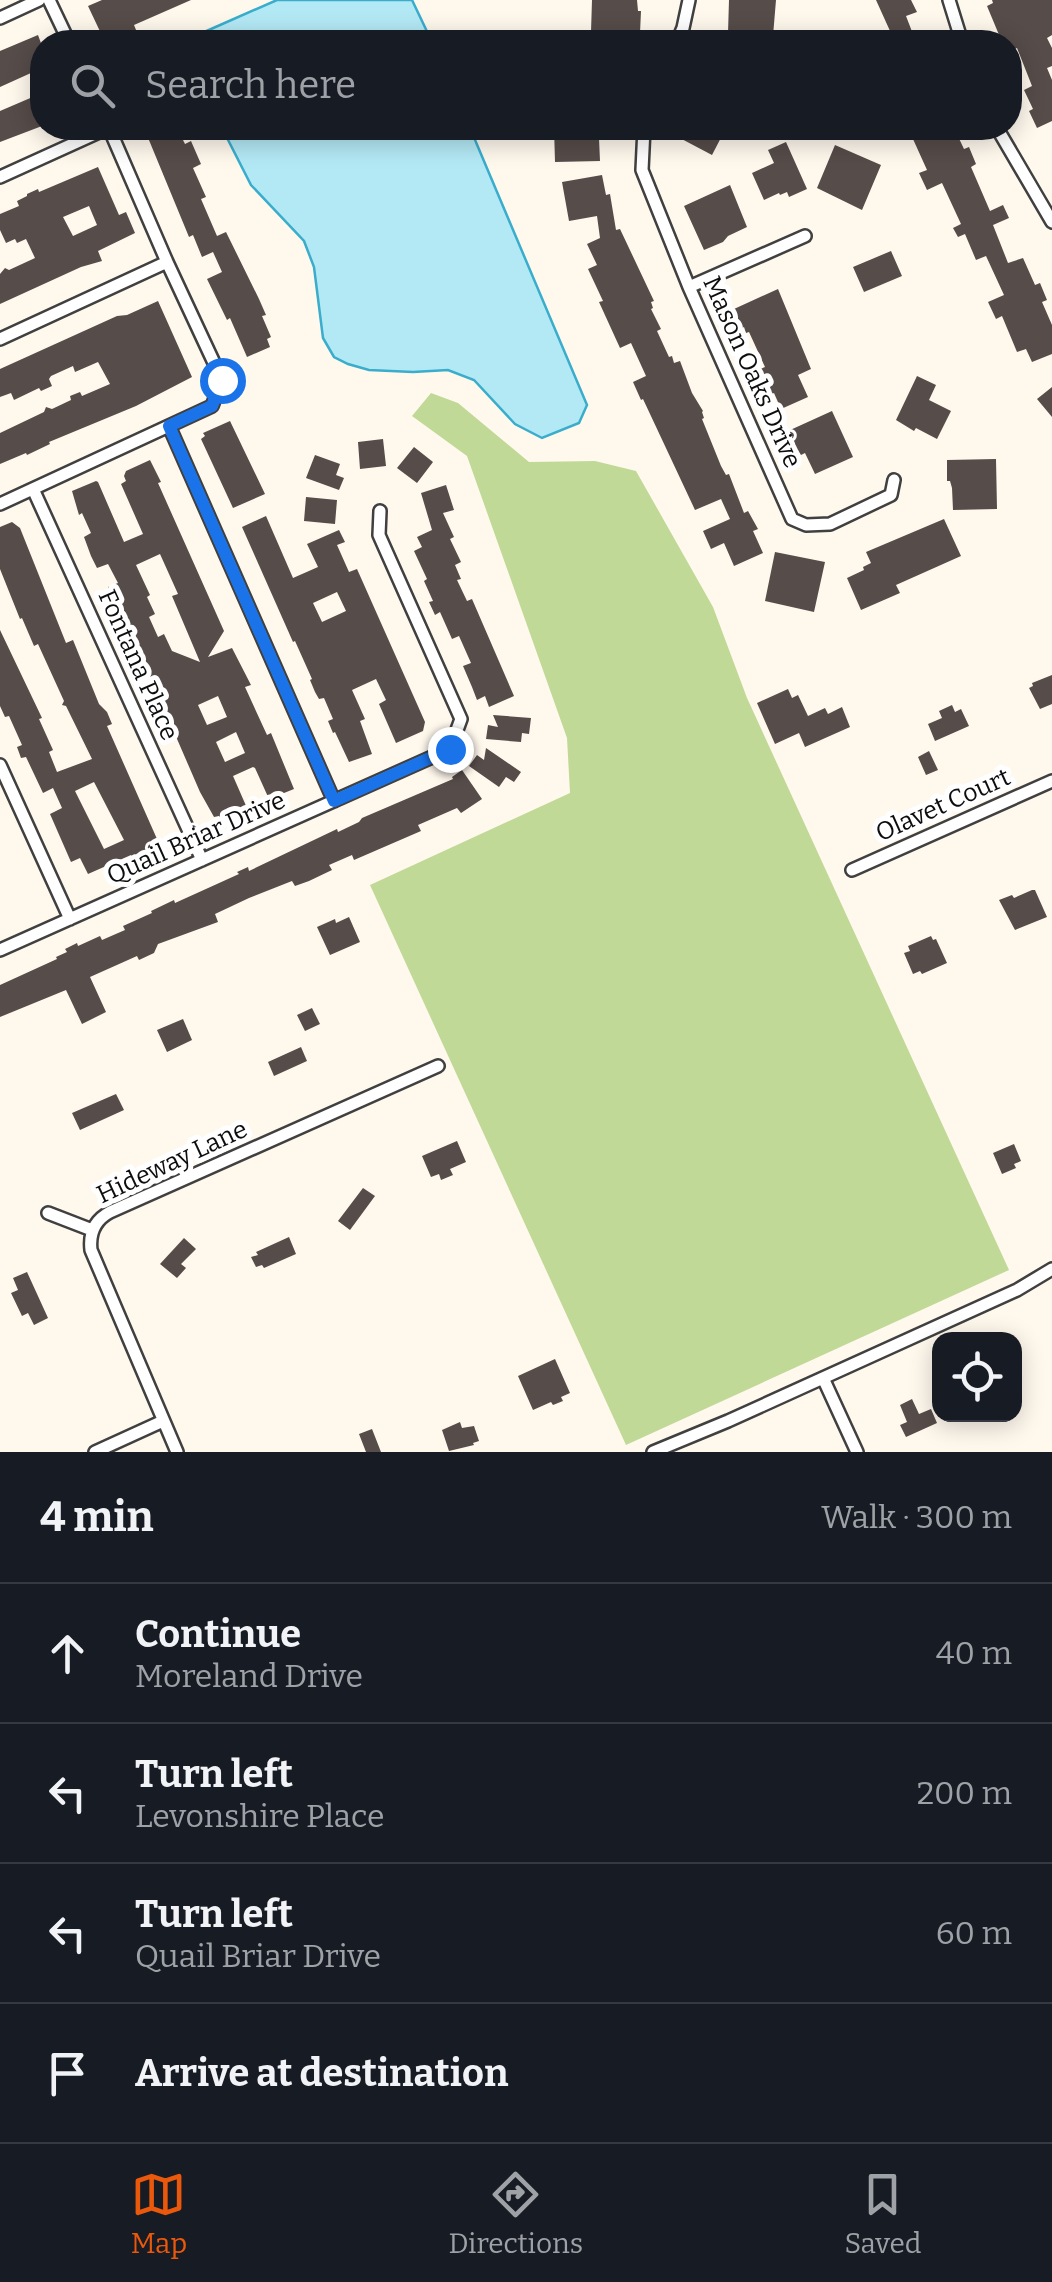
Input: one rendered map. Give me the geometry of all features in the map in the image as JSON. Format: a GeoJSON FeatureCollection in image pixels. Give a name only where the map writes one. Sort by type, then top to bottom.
{"type":"FeatureCollection","features":[{"type":"Feature","properties":{"kind":"street"},"geometry":{"type":"LineString","coordinates":[[0,18],[40,0]]}},
{"type":"Feature","properties":{"kind":"street"},"geometry":{"type":"LineString","coordinates":[[50,0],[64,30]]}},
{"type":"Feature","properties":{"kind":"street"},"geometry":{"type":"LineString","coordinates":[[682,30],[688,0]]}},
{"type":"Feature","properties":{"kind":"street"},"geometry":{"type":"LineString","coordinates":[[949,0],[958,30]]}},
{"type":"Feature","properties":{"kind":"street"},"geometry":{"type":"LineString","coordinates":[[0,177],[82,140]]}},
{"type":"Feature","properties":{"kind":"street"},"geometry":{"type":"LineString","coordinates":[[0,504],[212,406],[222,380],[114,140]]}},
{"type":"Feature","properties":{"kind":"street","name":"Mason Oaks Drive"},"geometry":{"type":"LineString","coordinates":[[643,140],[642,170],[689,287],[792,519],[806,526],[830,524],[890,495],[894,480]]}},
{"type":"Feature","properties":{"kind":"street"},"geometry":{"type":"LineString","coordinates":[[1004,140],[1052,222]]}},
{"type":"Feature","properties":{"kind":"street"},"geometry":{"type":"LineString","coordinates":[[689,287],[805,236]]}},
{"type":"Feature","properties":{"kind":"street"},"geometry":{"type":"LineString","coordinates":[[0,339],[167,262]]}},
{"type":"Feature","properties":{"kind":"street"},"geometry":{"type":"LineString","coordinates":[[169,426],[334,801]]}},
{"type":"Feature","properties":{"kind":"street","name":"Fontana Place"},"geometry":{"type":"LineString","coordinates":[[33,490],[202,860]]}},
{"type":"Feature","properties":{"kind":"street","name":"Quail Briar Drive"},"geometry":{"type":"LineString","coordinates":[[0,950],[450,749],[461,719],[379,535],[380,511]]}},
{"type":"Feature","properties":{"kind":"street"},"geometry":{"type":"LineString","coordinates":[[0,765],[70,919]]}},
{"type":"Feature","properties":{"kind":"street","name":"Olavet Court"},"geometry":{"type":"LineString","coordinates":[[852,870],[1052,780]]}},
{"type":"Feature","properties":{"kind":"street","name":"Hideway Lane"},"geometry":{"type":"LineString","coordinates":[[177,1452],[91,1250],[92,1230],[110,1212],[438,1066]]}},
{"type":"Feature","properties":{"kind":"street"},"geometry":{"type":"LineString","coordinates":[[48,1213],[92,1230]]}},
{"type":"Feature","properties":{"kind":"street"},"geometry":{"type":"LineString","coordinates":[[653,1452],[1017,1290],[1052,1269]]}},
{"type":"Feature","properties":{"kind":"street"},"geometry":{"type":"LineString","coordinates":[[823,1378],[857,1452]]}},
{"type":"Feature","properties":{"kind":"street"},"geometry":{"type":"LineString","coordinates":[[95,1452],[163,1421]]}},
{"type":"Feature","properties":{"kind":"green space"},"geometry":{"type":"Polygon","coordinates":[[[431,393],[458,403],[529,462],[595,461],[636,471],[713,607],[747,698],[1009,1270],[626,1445],[370,885],[570,793],[567,738],[467,456],[412,416],[431,393]]]}},
{"type":"Feature","properties":{"kind":"water"},"geometry":{"type":"Polygon","coordinates":[[[277,0],[412,0],[426,30],[209,30],[277,0]]]}},
{"type":"Feature","properties":{"kind":"water"},"geometry":{"type":"Polygon","coordinates":[[[228,140],[475,140],[587,405],[579,423],[542,438],[515,424],[474,380],[448,370],[369,370],[334,357],[323,338],[314,267],[304,241],[251,185],[228,140]]]}},
{"type":"Feature","properties":{"kind":"building"},"geometry":{"type":"Polygon","coordinates":[[[102,0],[191,0],[134,25],[136,30],[99,30],[88,6],[102,0]]]}},
{"type":"Feature","properties":{"kind":"building"},"geometry":{"type":"Polygon","coordinates":[[[592,0],[637,0],[640,30],[591,30],[592,0]]]}},
{"type":"Feature","properties":{"kind":"building"},"geometry":{"type":"Polygon","coordinates":[[[729,0],[776,0],[774,30],[728,30],[729,0]]]}},
{"type":"Feature","properties":{"kind":"building"},"geometry":{"type":"Polygon","coordinates":[[[876,0],[911,0],[917,12],[906,16],[911,30],[890,30],[876,0]]]}},
{"type":"Feature","properties":{"kind":"building"},"geometry":{"type":"Polygon","coordinates":[[[992,0],[1052,0],[1052,35],[1047,38],[1052,48],[1052,66],[1047,68],[1052,80],[1052,121],[1037,128],[1024,90],[1032,86],[1022,61],[1022,30],[997,30],[987,6],[992,0]]]}},
{"type":"Feature","properties":{"kind":"building"},"geometry":{"type":"Polygon","coordinates":[[[30,38],[30,73],[0,87],[0,51],[30,38]]]}},
{"type":"Feature","properties":{"kind":"building"},"geometry":{"type":"Polygon","coordinates":[[[30,98],[30,131],[0,142],[0,111],[30,98]]]}},
{"type":"Feature","properties":{"kind":"building"},"geometry":{"type":"Polygon","coordinates":[[[149,140],[183,140],[185,144],[191,141],[201,164],[193,168],[206,197],[201,199],[217,236],[226,232],[259,299],[266,315],[262,316],[271,337],[267,339],[270,347],[247,357],[207,279],[222,272],[213,252],[202,257],[193,235],[189,237],[149,140]]]}},
{"type":"Feature","properties":{"kind":"building"},"geometry":{"type":"Polygon","coordinates":[[[554,140],[599,140],[600,161],[555,162],[554,140]]]}},
{"type":"Feature","properties":{"kind":"building"},"geometry":{"type":"Polygon","coordinates":[[[684,140],[720,140],[712,155],[684,140]]]}},
{"type":"Feature","properties":{"kind":"building"},"geometry":{"type":"Polygon","coordinates":[[[913,140],[960,140],[964,149],[969,147],[976,164],[971,167],[990,211],[1003,205],[1009,218],[993,225],[1008,263],[1023,258],[1047,300],[1042,302],[1052,325],[1052,354],[1032,362],[1026,349],[1017,352],[1002,316],[996,319],[988,302],[1004,295],[986,256],[976,260],[965,234],[958,237],[953,228],[961,224],[942,183],[927,190],[919,173],[927,170],[913,140]]]}},
{"type":"Feature","properties":{"kind":"building"},"geometry":{"type":"Polygon","coordinates":[[[786,142],[807,189],[789,197],[787,192],[764,200],[752,173],[774,163],[768,150],[786,142]]]}},
{"type":"Feature","properties":{"kind":"building"},"geometry":{"type":"Polygon","coordinates":[[[835,145],[881,165],[862,210],[817,188],[835,145]]]}},
{"type":"Feature","properties":{"kind":"building"},"geometry":{"type":"Polygon","coordinates":[[[98,167],[119,215],[126,212],[135,233],[98,251],[102,261],[0,304],[0,274],[5,268],[9,270],[35,258],[26,239],[6,243],[0,230],[0,214],[19,206],[17,201],[27,194],[38,189],[39,192],[98,167]],[[89,206],[63,217],[73,236],[97,225],[89,206]]]}},
{"type":"Feature","properties":{"kind":"building"},"geometry":{"type":"Polygon","coordinates":[[[602,175],[606,195],[610,194],[616,230],[620,229],[654,301],[651,309],[661,329],[657,331],[669,357],[674,363],[680,361],[703,411],[702,419],[721,466],[729,474],[744,513],[748,511],[758,529],[753,531],[763,553],[734,566],[724,543],[711,549],[703,531],[730,519],[721,499],[695,510],[633,382],[646,376],[631,343],[620,348],[599,302],[603,301],[588,269],[597,265],[587,244],[600,238],[597,216],[569,221],[562,182],[602,175]]]}},
{"type":"Feature","properties":{"kind":"building"},"geometry":{"type":"Polygon","coordinates":[[[730,185],[747,227],[704,250],[684,206],[730,185]]]}},
{"type":"Feature","properties":{"kind":"building"},"geometry":{"type":"Polygon","coordinates":[[[891,251],[902,276],[864,292],[853,267],[891,251]]]}},
{"type":"Feature","properties":{"kind":"building"},"geometry":{"type":"Polygon","coordinates":[[[778,289],[811,369],[798,375],[808,397],[781,409],[774,393],[769,388],[764,390],[758,370],[765,367],[734,309],[778,289]]]}},
{"type":"Feature","properties":{"kind":"building"},"geometry":{"type":"Polygon","coordinates":[[[158,301],[192,377],[136,406],[0,464],[0,433],[44,412],[46,407],[52,409],[71,400],[70,396],[80,392],[82,396],[110,384],[98,362],[75,372],[73,366],[51,376],[52,386],[14,400],[11,393],[0,397],[0,369],[158,301]]]}},
{"type":"Feature","properties":{"kind":"building"},"geometry":{"type":"Polygon","coordinates":[[[917,376],[936,385],[929,400],[951,411],[937,439],[896,420],[917,376]]]}},
{"type":"Feature","properties":{"kind":"building"},"geometry":{"type":"Polygon","coordinates":[[[1052,387],[1052,417],[1037,399],[1052,387]]]}},
{"type":"Feature","properties":{"kind":"building"},"geometry":{"type":"Polygon","coordinates":[[[832,411],[853,457],[815,474],[805,453],[796,451],[788,431],[832,411]]]}},
{"type":"Feature","properties":{"kind":"building"},"geometry":{"type":"Polygon","coordinates":[[[230,421],[265,494],[233,508],[201,439],[203,433],[230,421]]]}},
{"type":"Feature","properties":{"kind":"building"},"geometry":{"type":"Polygon","coordinates":[[[383,439],[386,466],[360,469],[358,442],[383,439]]]}},
{"type":"Feature","properties":{"kind":"building"},"geometry":{"type":"Polygon","coordinates":[[[414,447],[433,462],[417,483],[397,468],[414,447]]]}},
{"type":"Feature","properties":{"kind":"building"},"geometry":{"type":"Polygon","coordinates":[[[315,455],[340,464],[336,475],[344,478],[339,490],[306,478],[315,455]]]}},
{"type":"Feature","properties":{"kind":"building"},"geometry":{"type":"Polygon","coordinates":[[[996,459],[997,509],[953,510],[947,460],[996,459]]]}},
{"type":"Feature","properties":{"kind":"building"},"geometry":{"type":"Polygon","coordinates":[[[150,460],[224,631],[208,657],[232,648],[251,685],[245,687],[267,735],[271,733],[294,789],[269,799],[253,767],[233,776],[247,808],[220,820],[219,816],[214,817],[200,792],[143,658],[120,617],[108,587],[118,583],[108,564],[97,568],[84,537],[91,533],[82,513],[79,515],[72,491],[96,481],[124,542],[143,534],[121,484],[126,481],[126,471],[150,460]],[[160,554],[136,565],[155,614],[149,617],[158,637],[164,634],[172,651],[200,662],[172,596],[178,594],[160,554]],[[218,696],[198,705],[207,725],[227,717],[218,696]],[[236,732],[216,742],[225,762],[245,753],[236,732]]]}},
{"type":"Feature","properties":{"kind":"building"},"geometry":{"type":"Polygon","coordinates":[[[446,485],[454,510],[443,513],[461,562],[455,565],[461,579],[457,580],[467,601],[472,599],[514,696],[489,707],[485,696],[477,700],[463,666],[471,663],[459,636],[452,639],[440,612],[435,615],[424,581],[427,579],[414,551],[422,547],[417,537],[432,530],[421,493],[446,485]]]}},
{"type":"Feature","properties":{"kind":"building"},"geometry":{"type":"Polygon","coordinates":[[[306,497],[337,500],[335,524],[304,521],[306,497]]]}},
{"type":"Feature","properties":{"kind":"building"},"geometry":{"type":"Polygon","coordinates":[[[266,516],[293,578],[318,567],[307,544],[339,530],[345,542],[337,545],[349,572],[357,569],[425,722],[423,731],[396,743],[379,704],[386,700],[376,679],[352,690],[365,719],[360,721],[372,754],[349,762],[328,721],[333,719],[324,698],[319,699],[315,692],[242,527],[266,516]],[[337,592],[313,603],[322,622],[346,611],[337,592]]]}},
{"type":"Feature","properties":{"kind":"building"},"geometry":{"type":"Polygon","coordinates":[[[944,519],[961,556],[896,585],[900,593],[861,610],[847,578],[871,563],[866,552],[944,519]]]}},
{"type":"Feature","properties":{"kind":"building"},"geometry":{"type":"Polygon","coordinates":[[[12,522],[20,528],[66,643],[73,640],[99,704],[107,712],[112,724],[107,726],[161,848],[133,860],[131,855],[88,874],[80,858],[71,862],[50,814],[62,808],[53,788],[43,793],[26,757],[21,758],[17,747],[22,745],[0,706],[0,630],[42,718],[39,719],[53,750],[49,752],[57,772],[92,759],[66,706],[62,705],[64,701],[38,644],[34,646],[20,619],[0,569],[0,527],[12,522]],[[94,782],[75,791],[104,849],[124,840],[94,782]]]}},
{"type":"Feature","properties":{"kind":"building"},"geometry":{"type":"Polygon","coordinates":[[[775,552],[825,562],[814,612],[765,601],[775,552]]]}},
{"type":"Feature","properties":{"kind":"building"},"geometry":{"type":"Polygon","coordinates":[[[1052,675],[1052,704],[1040,709],[1029,688],[1052,675]]]}},
{"type":"Feature","properties":{"kind":"building"},"geometry":{"type":"Polygon","coordinates":[[[788,689],[792,698],[798,695],[808,716],[825,708],[828,714],[842,707],[850,727],[805,747],[799,733],[775,744],[757,703],[788,689]]]}},
{"type":"Feature","properties":{"kind":"building"},"geometry":{"type":"Polygon","coordinates":[[[952,705],[955,712],[961,709],[969,726],[935,741],[928,724],[942,718],[939,711],[952,705]]]}},
{"type":"Feature","properties":{"kind":"building"},"geometry":{"type":"Polygon","coordinates":[[[493,715],[531,718],[529,734],[522,733],[521,742],[486,739],[488,725],[498,727],[493,715]]]}},
{"type":"Feature","properties":{"kind":"building"},"geometry":{"type":"Polygon","coordinates":[[[486,748],[521,772],[514,782],[506,777],[499,787],[469,766],[477,755],[484,760],[486,748]]]}},
{"type":"Feature","properties":{"kind":"building"},"geometry":{"type":"Polygon","coordinates":[[[929,751],[938,770],[926,775],[918,757],[929,751]]]}},
{"type":"Feature","properties":{"kind":"building"},"geometry":{"type":"Polygon","coordinates":[[[462,770],[482,799],[461,813],[457,808],[418,825],[421,831],[354,860],[352,855],[329,865],[332,870],[309,881],[295,886],[292,881],[249,898],[215,914],[218,922],[158,944],[154,953],[139,960],[137,956],[90,977],[106,1012],[82,1024],[66,990],[0,1017],[0,985],[57,959],[67,952],[65,949],[125,930],[123,926],[174,900],[175,903],[248,867],[249,871],[337,829],[338,832],[453,779],[462,770]]]}},
{"type":"Feature","properties":{"kind":"building"},"geometry":{"type":"Polygon","coordinates":[[[1032,890],[1047,917],[1015,930],[999,900],[1032,890]]]}},
{"type":"Feature","properties":{"kind":"building"},"geometry":{"type":"Polygon","coordinates":[[[349,917],[360,942],[330,955],[317,927],[349,917]]]}},
{"type":"Feature","properties":{"kind":"building"},"geometry":{"type":"Polygon","coordinates":[[[931,936],[947,963],[913,974],[904,953],[910,951],[908,946],[931,936]]]}},
{"type":"Feature","properties":{"kind":"building"},"geometry":{"type":"Polygon","coordinates":[[[312,1008],[320,1024],[305,1031],[297,1015],[312,1008]]]}},
{"type":"Feature","properties":{"kind":"building"},"geometry":{"type":"Polygon","coordinates":[[[183,1019],[192,1040],[167,1052],[157,1030],[183,1019]]]}},
{"type":"Feature","properties":{"kind":"building"},"geometry":{"type":"Polygon","coordinates":[[[301,1047],[307,1061],[274,1076],[268,1062],[301,1047]]]}},
{"type":"Feature","properties":{"kind":"building"},"geometry":{"type":"Polygon","coordinates":[[[116,1094],[124,1110],[80,1130],[72,1113],[116,1094]]]}},
{"type":"Feature","properties":{"kind":"building"},"geometry":{"type":"Polygon","coordinates":[[[457,1141],[466,1162],[450,1169],[453,1175],[441,1180],[439,1174],[431,1177],[422,1156],[457,1141]]]}},
{"type":"Feature","properties":{"kind":"building"},"geometry":{"type":"Polygon","coordinates":[[[1014,1144],[1021,1161],[1002,1174],[993,1153],[1014,1144]]]}},
{"type":"Feature","properties":{"kind":"building"},"geometry":{"type":"Polygon","coordinates":[[[363,1188],[375,1196],[350,1230],[338,1221],[363,1188]]]}},
{"type":"Feature","properties":{"kind":"building"},"geometry":{"type":"Polygon","coordinates":[[[289,1237],[296,1254],[264,1268],[256,1267],[251,1257],[258,1255],[256,1252],[289,1237]]]}},
{"type":"Feature","properties":{"kind":"building"},"geometry":{"type":"Polygon","coordinates":[[[184,1238],[196,1249],[181,1264],[186,1268],[177,1278],[160,1264],[184,1238]]]}},
{"type":"Feature","properties":{"kind":"building"},"geometry":{"type":"Polygon","coordinates":[[[27,1272],[48,1318],[34,1325],[28,1313],[22,1316],[11,1293],[18,1290],[13,1278],[27,1272]]]}},
{"type":"Feature","properties":{"kind":"building"},"geometry":{"type":"Polygon","coordinates":[[[555,1359],[570,1393],[561,1397],[563,1401],[533,1410],[518,1376],[555,1359]]]}},
{"type":"Feature","properties":{"kind":"building"},"geometry":{"type":"Polygon","coordinates":[[[912,1399],[919,1414],[931,1409],[932,1422],[937,1423],[906,1437],[900,1425],[907,1422],[900,1405],[912,1399]]]}},
{"type":"Feature","properties":{"kind":"building"},"geometry":{"type":"Polygon","coordinates":[[[460,1422],[462,1428],[474,1426],[479,1441],[449,1451],[442,1430],[460,1422]]]}},
{"type":"Feature","properties":{"kind":"building"},"geometry":{"type":"Polygon","coordinates":[[[372,1429],[381,1452],[366,1452],[359,1434],[372,1429]]]}},
{"type":"Feature","properties":{"kind":"route"},"geometry":{"type":"LineString","coordinates":[[222,380],[212,406],[169,426],[334,801],[450,749]]}}]}
